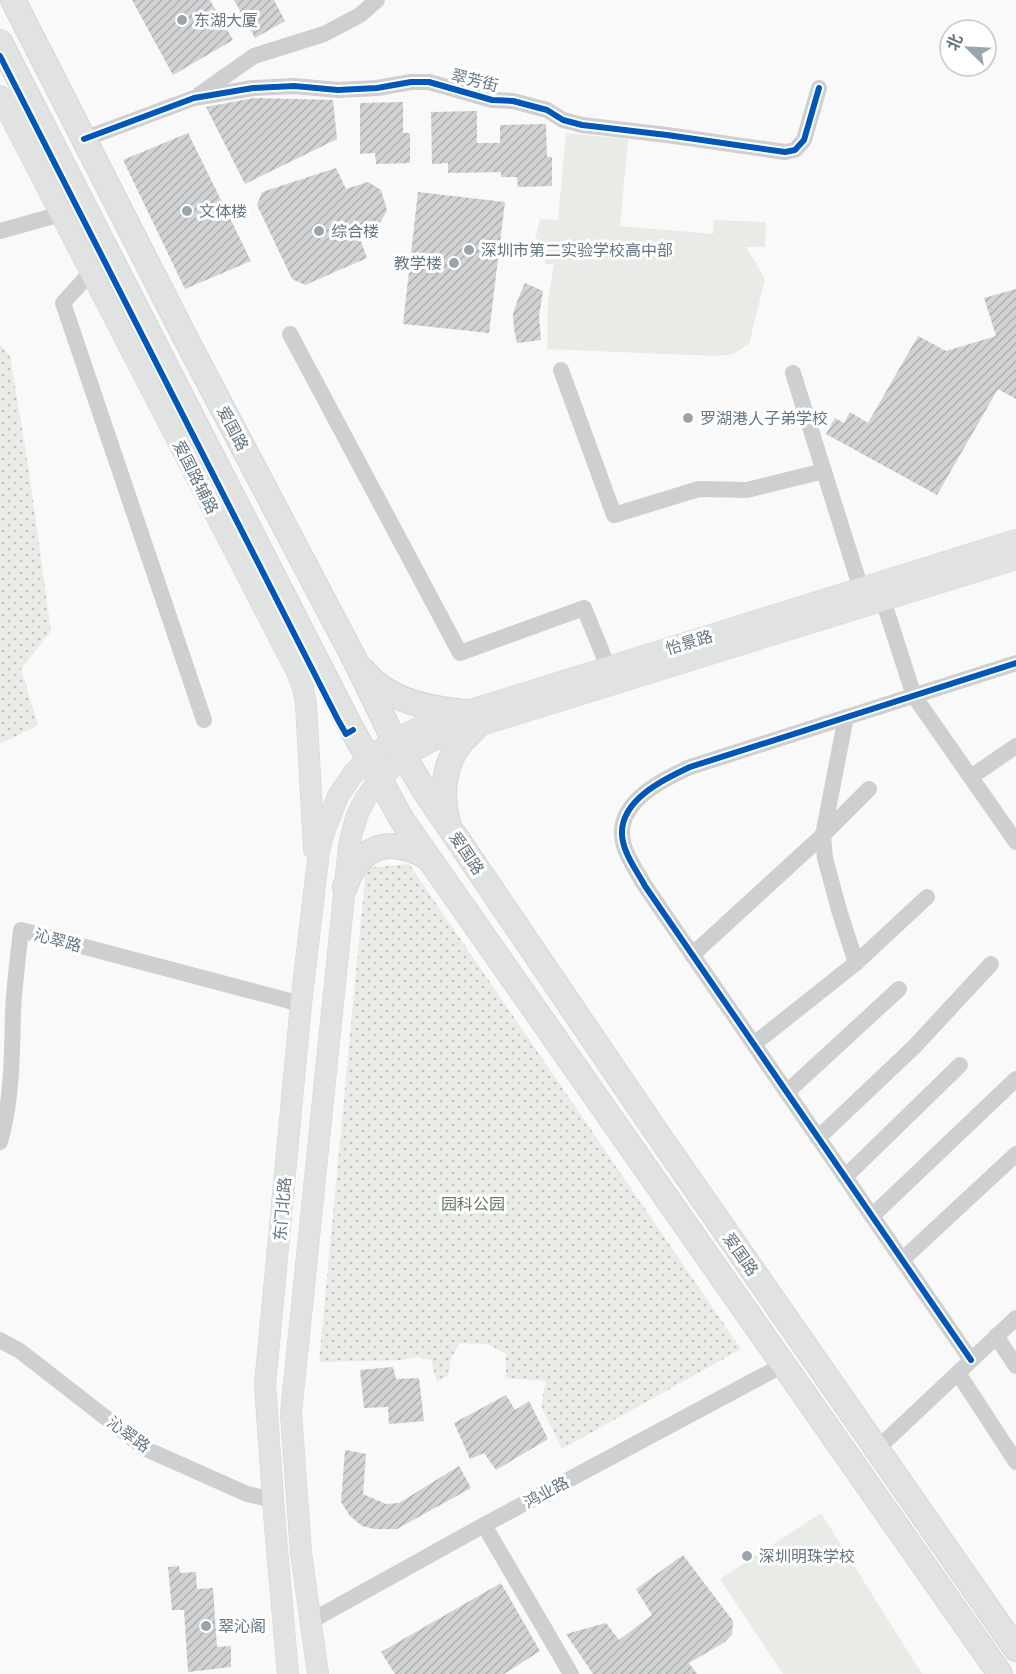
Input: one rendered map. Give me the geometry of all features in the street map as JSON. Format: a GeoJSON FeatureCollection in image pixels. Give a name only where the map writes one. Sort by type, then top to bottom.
{"type":"FeatureCollection","features":[{"type":"Feature","properties":{"kind":"highway","name":"爱国路"},"geometry":{"type":"LineString","coordinates":[[13,0],[186,339],[399,748],[426,794],[650,1124],[1016,1649]]}},
{"type":"Feature","properties":{"kind":"highway","name":"爱国路"},"geometry":{"type":"LineString","coordinates":[[0,42],[402,820],[1000,1674]]}},
{"type":"Feature","properties":{"kind":"highway"},"geometry":{"type":"LineString","coordinates":[[355,660],[382,688],[398,696],[471,719],[446,776],[445,811],[451,830]]}},
{"type":"Feature","properties":{"kind":"highway"},"geometry":{"type":"LineString","coordinates":[[345,887],[356,864],[365,854],[378,848],[403,847],[415,850],[428,858]]}},
{"type":"Feature","properties":{"kind":"main road","name":"爱国路辅路"},"geometry":{"type":"LineString","coordinates":[[0,96],[297,672],[303,688],[308,721],[315,879]]}},
{"type":"Feature","properties":{"kind":"main road","name":"怡景路"},"geometry":{"type":"LineString","coordinates":[[471,719],[608,667],[1016,540]]}},
{"type":"Feature","properties":{"kind":"main road","name":"怡景路"},"geometry":{"type":"LineString","coordinates":[[380,780],[399,748],[416,728],[471,719],[883,600],[1016,559]]}},
{"type":"Feature","properties":{"kind":"main road","name":"怡景路"},"geometry":{"type":"LineString","coordinates":[[368,758],[399,748]]}},
{"type":"Feature","properties":{"kind":"main road","name":"东门北路"},"geometry":{"type":"LineString","coordinates":[[288,1674],[265,1385],[301,1004],[321,842],[346,783],[368,758]]}},
{"type":"Feature","properties":{"kind":"main road","name":"东门北路"},"geometry":{"type":"LineString","coordinates":[[318,1674],[301,1553],[291,1413],[349,846],[353,825],[360,809],[380,780]]}},
{"type":"Feature","properties":{"kind":"street"},"geometry":{"type":"LineString","coordinates":[[194,98],[254,56],[324,34],[360,15],[377,0]]}},
{"type":"Feature","properties":{"kind":"street","name":"翠芳街"},"geometry":{"type":"LineString","coordinates":[[84,139],[194,98],[252,88],[294,86],[338,90],[429,82],[492,100],[513,101],[547,110],[563,120],[582,125],[785,152],[795,150],[804,140],[819,88]]}},
{"type":"Feature","properties":{"kind":"street"},"geometry":{"type":"LineString","coordinates":[[0,231],[61,214]]}},
{"type":"Feature","properties":{"kind":"street"},"geometry":{"type":"LineString","coordinates":[[91,272],[63,303],[204,720]]}},
{"type":"Feature","properties":{"kind":"street"},"geometry":{"type":"LineString","coordinates":[[290,334],[460,654],[584,608],[608,667]]}},
{"type":"Feature","properties":{"kind":"street"},"geometry":{"type":"LineString","coordinates":[[561,370],[614,515],[699,489],[747,490],[824,471]]}},
{"type":"Feature","properties":{"kind":"street"},"geometry":{"type":"LineString","coordinates":[[794,373],[861,589]]}},
{"type":"Feature","properties":{"kind":"street"},"geometry":{"type":"LineString","coordinates":[[883,600],[914,696],[1016,842]]}},
{"type":"Feature","properties":{"kind":"street"},"geometry":{"type":"LineString","coordinates":[[971,1360],[645,886],[622,837],[627,814],[637,800],[654,785],[690,767],[1016,663]]}},
{"type":"Feature","properties":{"kind":"street"},"geometry":{"type":"LineString","coordinates":[[846,717],[823,835],[825,858],[856,963]]}},
{"type":"Feature","properties":{"kind":"street"},"geometry":{"type":"LineString","coordinates":[[971,777],[1016,746]]}},
{"type":"Feature","properties":{"kind":"street"},"geometry":{"type":"LineString","coordinates":[[692,955],[823,835],[869,789]]}},
{"type":"Feature","properties":{"kind":"street"},"geometry":{"type":"LineString","coordinates":[[754,1044],[856,963],[927,897]]}},
{"type":"Feature","properties":{"kind":"street","name":"沁翠路"},"geometry":{"type":"LineString","coordinates":[[0,1142],[5,1125],[12,1077],[13,1011],[21,930],[301,1004]]}},
{"type":"Feature","properties":{"kind":"street"},"geometry":{"type":"LineString","coordinates":[[818,1138],[914,1047],[991,964]]}},
{"type":"Feature","properties":{"kind":"street"},"geometry":{"type":"LineString","coordinates":[[787,1092],[899,989]]}},
{"type":"Feature","properties":{"kind":"street"},"geometry":{"type":"LineString","coordinates":[[845,1177],[960,1065]]}},
{"type":"Feature","properties":{"kind":"street"},"geometry":{"type":"LineString","coordinates":[[872,1216],[1016,1079]]}},
{"type":"Feature","properties":{"kind":"street"},"geometry":{"type":"LineString","coordinates":[[902,1260],[1016,1154]]}},
{"type":"Feature","properties":{"kind":"street"},"geometry":{"type":"LineString","coordinates":[[877,1449],[1016,1318]]}},
{"type":"Feature","properties":{"kind":"street"},"geometry":{"type":"LineString","coordinates":[[996,1336],[1016,1366]]}},
{"type":"Feature","properties":{"kind":"street","name":"沁翠路"},"geometry":{"type":"LineString","coordinates":[[0,1340],[20,1351],[146,1449],[247,1494],[273,1500]]}},
{"type":"Feature","properties":{"kind":"street","name":"鸿业路"},"geometry":{"type":"LineString","coordinates":[[311,1621],[484,1525],[783,1365]]}},
{"type":"Feature","properties":{"kind":"street"},"geometry":{"type":"LineString","coordinates":[[958,1372],[1016,1462]]}},
{"type":"Feature","properties":{"kind":"street"},"geometry":{"type":"LineString","coordinates":[[484,1525],[571,1674]]}},
{"type":"Feature","properties":{"kind":"green space"},"geometry":{"type":"Polygon","coordinates":[[[566,133],[628,139],[620,226],[713,234],[714,220],[766,222],[765,247],[746,247],[765,279],[749,344],[733,354],[717,356],[547,349],[548,300],[554,264],[545,264],[548,243],[535,239],[540,219],[558,220],[566,133]]]}},
{"type":"Feature","properties":{"kind":"green space"},"geometry":{"type":"Polygon","coordinates":[[[0,345],[10,356],[51,631],[21,669],[38,725],[0,744],[0,345]]]}},
{"type":"Feature","properties":{"kind":"green space","name":"园科公园"},"geometry":{"type":"Polygon","coordinates":[[[409,864],[741,1349],[562,1449],[541,1406],[546,1381],[506,1378],[506,1354],[488,1344],[460,1343],[451,1358],[448,1376],[437,1382],[431,1360],[417,1357],[400,1360],[319,1362],[366,868],[409,864]]]}},
{"type":"Feature","properties":{"kind":"green space"},"geometry":{"type":"Polygon","coordinates":[[[821,1513],[922,1674],[783,1674],[720,1579],[821,1513]]]}},
{"type":"Feature","properties":{"kind":"building","name":"东湖大厦"},"geometry":{"type":"Polygon","coordinates":[[[132,0],[210,0],[233,40],[173,75],[132,0]]]}},
{"type":"Feature","properties":{"kind":"building"},"geometry":{"type":"Polygon","coordinates":[[[234,0],[274,0],[285,21],[255,38],[234,0]]]}},
{"type":"Feature","properties":{"kind":"building"},"geometry":{"type":"Polygon","coordinates":[[[254,98],[333,100],[337,139],[245,184],[206,107],[254,98]]]}},
{"type":"Feature","properties":{"kind":"building"},"geometry":{"type":"Polygon","coordinates":[[[403,102],[403,133],[410,133],[410,163],[376,164],[375,153],[360,154],[360,103],[403,102]]]}},
{"type":"Feature","properties":{"kind":"building"},"geometry":{"type":"Polygon","coordinates":[[[477,111],[477,143],[500,143],[500,125],[546,124],[547,157],[552,157],[552,186],[518,187],[517,177],[501,177],[501,172],[448,173],[448,163],[432,164],[431,112],[477,111]]]}},
{"type":"Feature","properties":{"kind":"building","name":"文体楼"},"geometry":{"type":"Polygon","coordinates":[[[188,133],[251,261],[185,289],[123,160],[188,133]]]}},
{"type":"Feature","properties":{"kind":"building","name":"综合楼"},"geometry":{"type":"Polygon","coordinates":[[[336,168],[346,189],[368,182],[381,190],[387,210],[378,227],[359,236],[367,258],[305,285],[292,279],[257,205],[262,192],[336,168]]]}},
{"type":"Feature","properties":{"kind":"building","name":"教学楼"},"geometry":{"type":"Polygon","coordinates":[[[418,192],[505,202],[489,333],[403,324],[418,192]]]}},
{"type":"Feature","properties":{"kind":"building"},"geometry":{"type":"Polygon","coordinates":[[[525,283],[543,291],[539,316],[541,340],[517,343],[513,314],[525,283]]]}},
{"type":"Feature","properties":{"kind":"building"},"geometry":{"type":"Polygon","coordinates":[[[1016,289],[1016,399],[998,389],[937,495],[826,434],[835,418],[844,423],[850,412],[868,423],[918,336],[946,351],[996,336],[984,298],[1016,289]]]}},
{"type":"Feature","properties":{"kind":"building"},"geometry":{"type":"Polygon","coordinates":[[[393,1367],[396,1379],[419,1378],[424,1421],[389,1424],[388,1407],[364,1408],[360,1370],[393,1367]]]}},
{"type":"Feature","properties":{"kind":"building"},"geometry":{"type":"Polygon","coordinates":[[[506,1395],[515,1410],[529,1401],[548,1439],[496,1470],[484,1453],[470,1459],[454,1423],[506,1395]]]}},
{"type":"Feature","properties":{"kind":"building"},"geometry":{"type":"Polygon","coordinates":[[[345,1450],[366,1454],[363,1494],[386,1504],[399,1503],[459,1466],[471,1488],[397,1529],[374,1529],[362,1526],[350,1516],[341,1502],[345,1450]]]}},
{"type":"Feature","properties":{"kind":"building"},"geometry":{"type":"Polygon","coordinates":[[[683,1555],[733,1621],[732,1634],[725,1642],[689,1663],[697,1674],[593,1674],[566,1634],[606,1623],[619,1640],[652,1615],[636,1589],[683,1555]]]}},
{"type":"Feature","properties":{"kind":"building","name":"翠沁阁"},"geometry":{"type":"Polygon","coordinates":[[[179,1566],[180,1573],[196,1572],[197,1589],[213,1588],[217,1647],[231,1646],[231,1667],[188,1672],[184,1610],[172,1610],[168,1567],[179,1566]]]}},
{"type":"Feature","properties":{"kind":"building"},"geometry":{"type":"Polygon","coordinates":[[[501,1583],[540,1651],[504,1674],[395,1674],[381,1652],[501,1583]]]}},
{"type":"Feature","properties":{"kind":"cycle path"},"geometry":{"type":"LineString","coordinates":[[0,56],[338,720],[346,734],[353,730]]}},
{"type":"Feature","properties":{"kind":"cycle path"},"geometry":{"type":"LineString","coordinates":[[84,139],[194,98],[253,88],[294,86],[338,90],[429,82],[492,100],[513,101],[547,110],[563,120],[582,125],[785,152],[795,150],[804,140],[819,88]]}},
{"type":"Feature","properties":{"kind":"cycle path"},"geometry":{"type":"LineString","coordinates":[[971,1360],[645,886],[628,855],[622,835],[623,823],[628,811],[636,801],[668,778],[690,767],[1016,663]]}},
{"type":"Feature","properties":{"kind":"place","name":"东湖大厦"},"geometry":{"type":"Point","coordinates":[182,20]}},
{"type":"Feature","properties":{"kind":"place","name":"文体楼"},"geometry":{"type":"Point","coordinates":[187,211]}},
{"type":"Feature","properties":{"kind":"place","name":"综合楼"},"geometry":{"type":"Point","coordinates":[319,231]}},
{"type":"Feature","properties":{"kind":"place","name":"深圳市第二实验学校高中部"},"geometry":{"type":"Point","coordinates":[469,250]}},
{"type":"Feature","properties":{"kind":"place","name":"教学楼"},"geometry":{"type":"Point","coordinates":[454,263]}},
{"type":"Feature","properties":{"kind":"place","name":"罗湖港人子弟学校"},"geometry":{"type":"Point","coordinates":[688,418]}},
{"type":"Feature","properties":{"kind":"place","name":"深圳明珠学校"},"geometry":{"type":"Point","coordinates":[747,1556]}},
{"type":"Feature","properties":{"kind":"place","name":"翠沁阁"},"geometry":{"type":"Point","coordinates":[206,1626]}}]}
